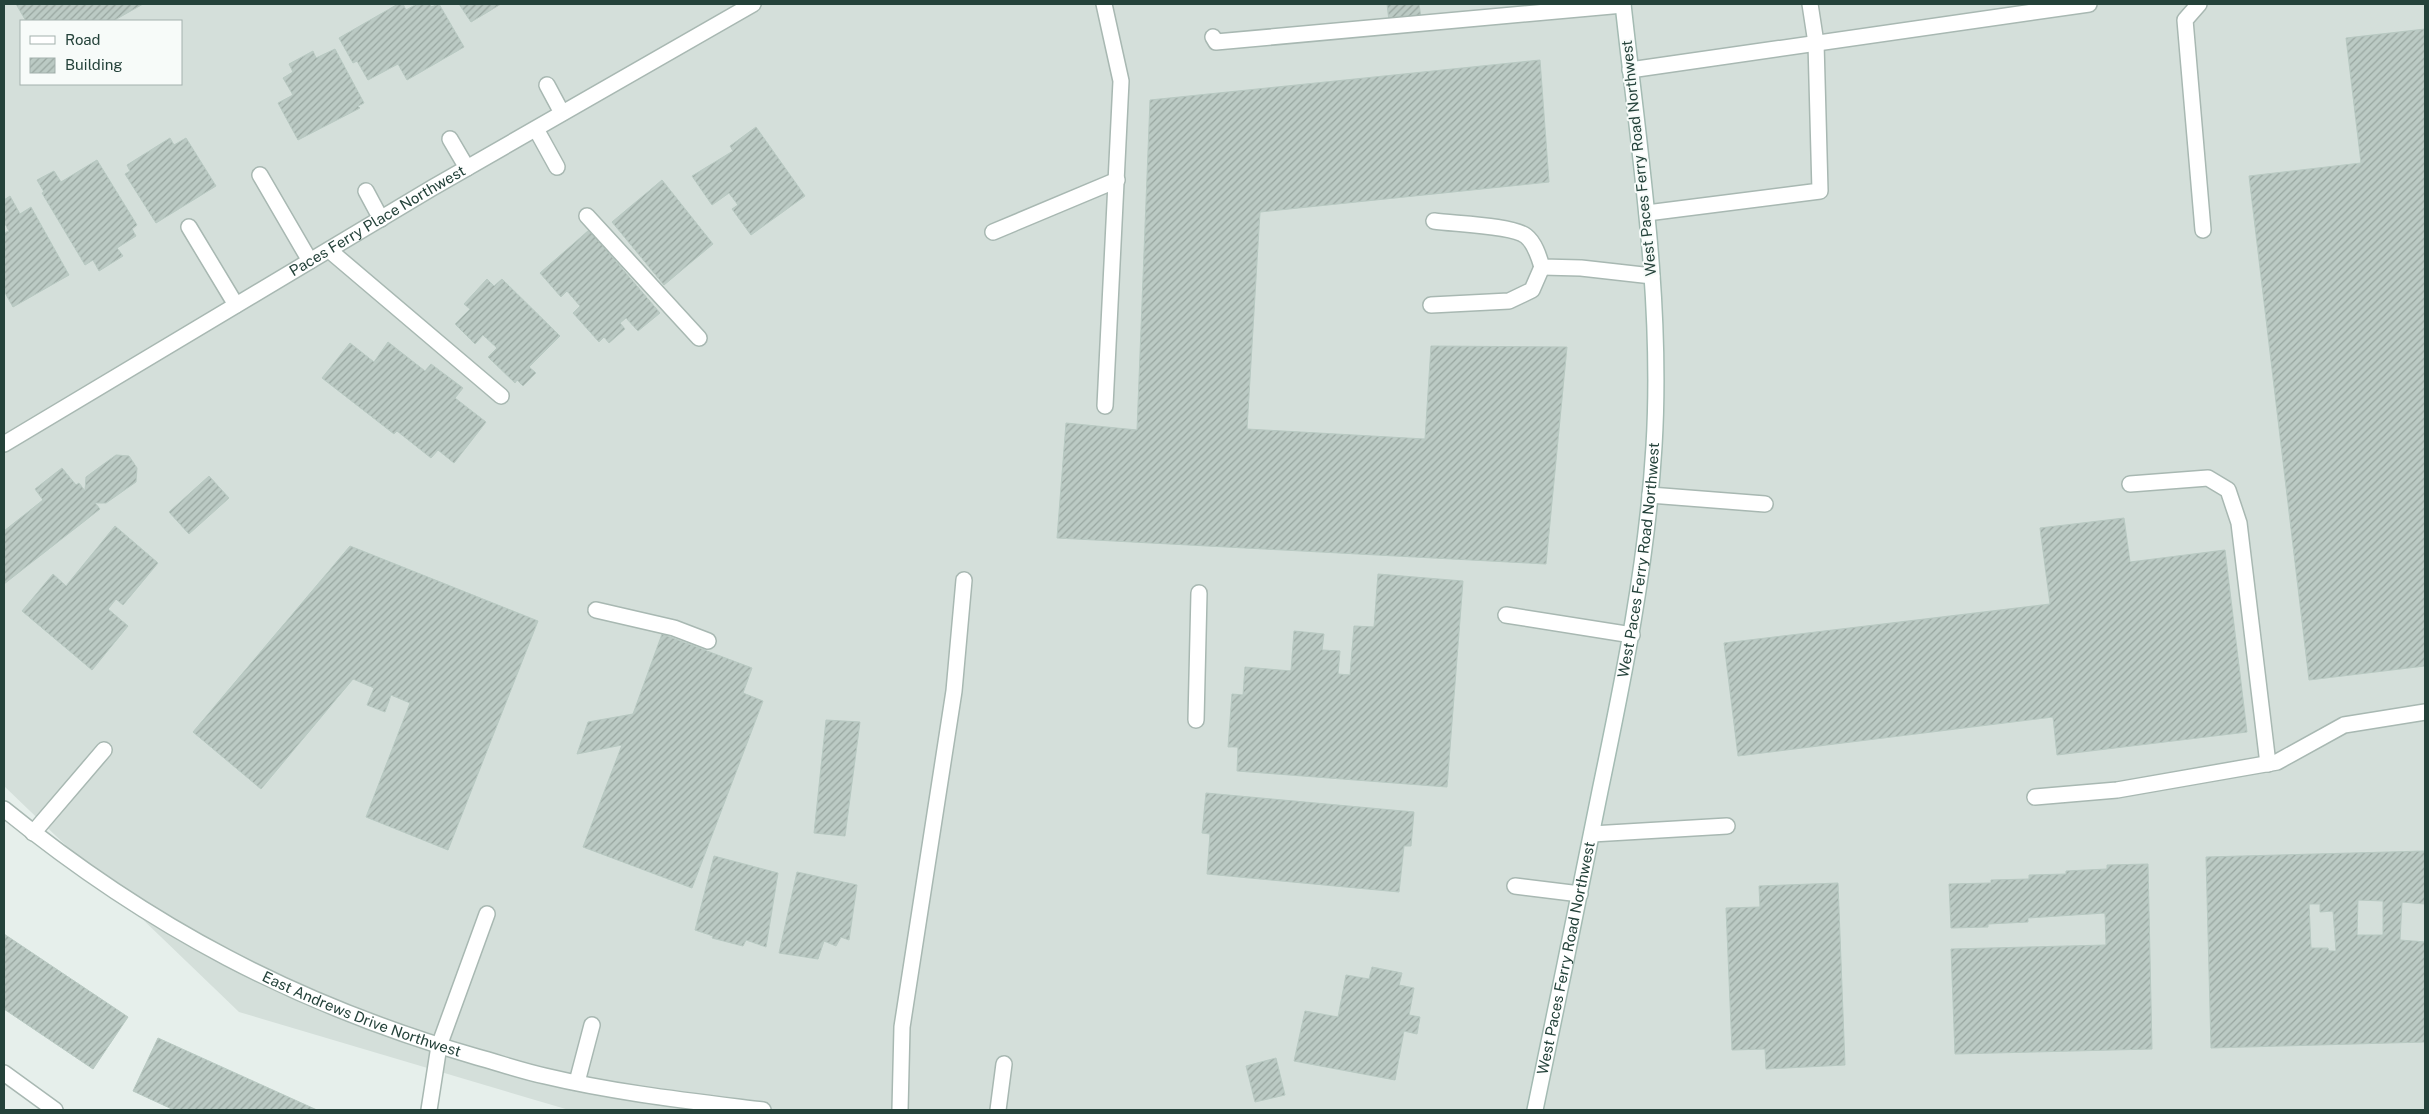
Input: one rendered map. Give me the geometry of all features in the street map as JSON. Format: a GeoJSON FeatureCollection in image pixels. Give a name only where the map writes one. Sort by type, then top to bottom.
{"type":"FeatureCollection","features":[{"type":"Feature","properties":{"kind":"street"},"geometry":{"type":"LineString","coordinates":[[1104,4],[1121,82],[1105,406]]}},
{"type":"Feature","properties":{"kind":"street"},"geometry":{"type":"LineString","coordinates":[[1213,37],[1216,42],[1623,4]]}},
{"type":"Feature","properties":{"kind":"street","name":"West Paces Ferry Road Northwest"},"geometry":{"type":"LineString","coordinates":[[1535,1110],[1632,635],[1646,540],[1654,445],[1656,349],[1652,276],[1647,213],[1623,4]]}},
{"type":"Feature","properties":{"kind":"street"},"geometry":{"type":"LineString","coordinates":[[1647,213],[1820,191],[1816,43],[1810,4]]}},
{"type":"Feature","properties":{"kind":"street"},"geometry":{"type":"LineString","coordinates":[[1630,70],[2089,4]]}},
{"type":"Feature","properties":{"kind":"street"},"geometry":{"type":"LineString","coordinates":[[2199,4],[2185,20],[2203,230]]}},
{"type":"Feature","properties":{"kind":"street","name":"Paces Ferry Place Northwest"},"geometry":{"type":"LineString","coordinates":[[4,444],[381,218],[747,5]]}},
{"type":"Feature","properties":{"kind":"street"},"geometry":{"type":"LineString","coordinates":[[547,85],[562,113]]}},
{"type":"Feature","properties":{"kind":"street"},"geometry":{"type":"LineString","coordinates":[[536,129],[557,167]]}},
{"type":"Feature","properties":{"kind":"street"},"geometry":{"type":"LineString","coordinates":[[450,139],[467,168]]}},
{"type":"Feature","properties":{"kind":"street"},"geometry":{"type":"LineString","coordinates":[[260,175],[310,261]]}},
{"type":"Feature","properties":{"kind":"street"},"geometry":{"type":"LineString","coordinates":[[992,232],[1117,180]]}},
{"type":"Feature","properties":{"kind":"street"},"geometry":{"type":"LineString","coordinates":[[366,191],[381,218]]}},
{"type":"Feature","properties":{"kind":"street"},"geometry":{"type":"LineString","coordinates":[[587,216],[699,338]]}},
{"type":"Feature","properties":{"kind":"street"},"geometry":{"type":"LineString","coordinates":[[1431,305],[1509,300],[1532,290],[1542,267],[1535,248],[1526,236],[1509,230],[1434,221]]}},
{"type":"Feature","properties":{"kind":"street"},"geometry":{"type":"LineString","coordinates":[[189,227],[236,305]]}},
{"type":"Feature","properties":{"kind":"street"},"geometry":{"type":"LineString","coordinates":[[329,250],[501,396]]}},
{"type":"Feature","properties":{"kind":"street"},"geometry":{"type":"LineString","coordinates":[[1542,267],[1581,268],[1652,276]]}},
{"type":"Feature","properties":{"kind":"street"},"geometry":{"type":"LineString","coordinates":[[2130,484],[2208,478],[2228,490],[2240,523],[2268,764]]}},
{"type":"Feature","properties":{"kind":"street"},"geometry":{"type":"LineString","coordinates":[[1650,495],[1765,504]]}},
{"type":"Feature","properties":{"kind":"street"},"geometry":{"type":"LineString","coordinates":[[900,1110],[902,1027],[954,691],[964,580]]}},
{"type":"Feature","properties":{"kind":"street"},"geometry":{"type":"LineString","coordinates":[[1196,720],[1199,593]]}},
{"type":"Feature","properties":{"kind":"street"},"geometry":{"type":"LineString","coordinates":[[596,610],[674,628],[708,641]]}},
{"type":"Feature","properties":{"kind":"street"},"geometry":{"type":"LineString","coordinates":[[1506,615],[1632,635]]}},
{"type":"Feature","properties":{"kind":"street"},"geometry":{"type":"LineString","coordinates":[[2035,797],[2117,790],[2268,764],[2277,762],[2344,725],[2425,712]]}},
{"type":"Feature","properties":{"kind":"street"},"geometry":{"type":"LineString","coordinates":[[33,833],[104,750]]}},
{"type":"Feature","properties":{"kind":"street","name":"East Andrews Drive Northwest"},"geometry":{"type":"LineString","coordinates":[[4,809],[57,852],[131,904],[228,960],[309,999],[414,1040],[544,1076],[677,1100],[763,1110]]}},
{"type":"Feature","properties":{"kind":"street"},"geometry":{"type":"LineString","coordinates":[[1592,834],[1727,826]]}},
{"type":"Feature","properties":{"kind":"street"},"geometry":{"type":"LineString","coordinates":[[1515,886],[1580,894]]}},
{"type":"Feature","properties":{"kind":"street"},"geometry":{"type":"LineString","coordinates":[[429,1110],[439,1046],[487,914]]}},
{"type":"Feature","properties":{"kind":"street"},"geometry":{"type":"LineString","coordinates":[[577,1082],[592,1025]]}},
{"type":"Feature","properties":{"kind":"street"},"geometry":{"type":"LineString","coordinates":[[998,1110],[1004,1064]]}},
{"type":"Feature","properties":{"kind":"street"},"geometry":{"type":"LineString","coordinates":[[4,1073],[55,1110]]}},
{"type":"Feature","properties":{"kind":"shaded area"},"geometry":{"type":"Polygon","coordinates":[[[4,4],[2425,4],[2425,1110],[569,1110],[239,1012],[4,786],[4,4]]]}},
{"type":"Feature","properties":{"kind":"building"},"geometry":{"type":"Polygon","coordinates":[[[16,4],[143,4],[115,20],[25,20],[16,4]]]}},
{"type":"Feature","properties":{"kind":"building"},"geometry":{"type":"Polygon","coordinates":[[[398,4],[403,4],[406,10],[417,4],[430,4],[431,7],[439,4],[464,47],[407,80],[398,64],[368,80],[357,61],[353,63],[339,38],[398,4]]]}},
{"type":"Feature","properties":{"kind":"building"},"geometry":{"type":"Polygon","coordinates":[[[459,4],[501,4],[471,22],[459,4]]]}},
{"type":"Feature","properties":{"kind":"building"},"geometry":{"type":"Polygon","coordinates":[[[1387,4],[1419,4],[1421,18],[1389,21],[1387,4]]]}},
{"type":"Feature","properties":{"kind":"building"},"geometry":{"type":"Polygon","coordinates":[[[2425,29],[2425,666],[2309,680],[2249,176],[2361,163],[2346,38],[2425,29]]]}},
{"type":"Feature","properties":{"kind":"building"},"geometry":{"type":"Polygon","coordinates":[[[335,49],[364,103],[358,106],[360,108],[298,140],[278,103],[293,95],[283,78],[293,72],[289,64],[313,51],[316,58],[335,49]]]}},
{"type":"Feature","properties":{"kind":"building"},"geometry":{"type":"Polygon","coordinates":[[[1540,60],[1549,182],[1260,212],[1247,429],[1425,439],[1431,346],[1567,347],[1546,564],[1057,538],[1066,423],[1137,430],[1150,100],[1540,60]]]}},
{"type":"Feature","properties":{"kind":"building"},"geometry":{"type":"Polygon","coordinates":[[[756,127],[805,196],[751,235],[732,209],[738,205],[729,193],[712,205],[692,176],[733,151],[730,146],[756,127]]]}},
{"type":"Feature","properties":{"kind":"building"},"geometry":{"type":"Polygon","coordinates":[[[170,138],[174,145],[186,138],[216,186],[156,223],[125,174],[130,171],[127,165],[170,138]]]}},
{"type":"Feature","properties":{"kind":"building"},"geometry":{"type":"Polygon","coordinates":[[[97,160],[137,225],[132,229],[136,236],[117,248],[123,256],[99,271],[93,260],[85,265],[42,193],[44,192],[37,180],[54,171],[61,182],[97,160]]]}},
{"type":"Feature","properties":{"kind":"building"},"geometry":{"type":"Polygon","coordinates":[[[662,180],[713,244],[664,285],[612,222],[662,180]]]}},
{"type":"Feature","properties":{"kind":"building"},"geometry":{"type":"Polygon","coordinates":[[[10,196],[20,214],[31,207],[69,275],[13,307],[4,291],[4,233],[9,231],[4,222],[4,200],[10,196]]]}},
{"type":"Feature","properties":{"kind":"building"},"geometry":{"type":"Polygon","coordinates":[[[589,230],[660,313],[638,331],[626,318],[620,323],[625,329],[609,343],[604,337],[599,342],[573,313],[580,306],[567,291],[561,297],[540,273],[589,230]]]}},
{"type":"Feature","properties":{"kind":"building"},"geometry":{"type":"Polygon","coordinates":[[[487,279],[494,286],[502,279],[560,336],[529,367],[536,373],[523,386],[517,380],[515,383],[488,357],[497,348],[483,335],[475,344],[455,324],[470,309],[464,304],[487,279]]]}},
{"type":"Feature","properties":{"kind":"building"},"geometry":{"type":"Polygon","coordinates":[[[388,342],[425,371],[431,364],[463,388],[455,398],[486,422],[454,463],[438,450],[431,458],[397,431],[394,434],[322,378],[350,343],[374,362],[388,342]]]}},
{"type":"Feature","properties":{"kind":"building"},"geometry":{"type":"Polygon","coordinates":[[[116,455],[129,456],[137,468],[136,482],[106,503],[95,503],[100,509],[4,584],[4,531],[43,500],[35,489],[62,468],[76,485],[79,483],[85,491],[86,477],[116,455]]]}},
{"type":"Feature","properties":{"kind":"building"},"geometry":{"type":"Polygon","coordinates":[[[209,476],[229,498],[189,534],[169,512],[209,476]]]}},
{"type":"Feature","properties":{"kind":"building"},"geometry":{"type":"Polygon","coordinates":[[[2124,518],[2130,562],[2225,550],[2247,732],[2057,755],[2053,717],[1738,756],[1724,643],[2050,604],[2040,528],[2124,518]]]}},
{"type":"Feature","properties":{"kind":"building"},"geometry":{"type":"Polygon","coordinates":[[[115,526],[158,563],[123,605],[116,599],[108,609],[128,626],[92,670],[22,611],[53,574],[66,586],[115,526]]]}},
{"type":"Feature","properties":{"kind":"building"},"geometry":{"type":"Polygon","coordinates":[[[350,546],[538,621],[448,850],[366,817],[410,703],[391,695],[385,712],[367,705],[374,688],[353,679],[261,789],[193,732],[350,546]]]}},
{"type":"Feature","properties":{"kind":"building"},"geometry":{"type":"Polygon","coordinates":[[[1378,574],[1463,581],[1447,787],[1237,771],[1238,747],[1228,747],[1232,694],[1243,695],[1245,667],[1291,671],[1294,631],[1324,634],[1322,650],[1340,651],[1338,674],[1350,675],[1354,626],[1374,627],[1378,574]]]}},
{"type":"Feature","properties":{"kind":"building"},"geometry":{"type":"Polygon","coordinates":[[[662,634],[752,668],[743,693],[763,701],[692,888],[583,847],[622,745],[577,754],[588,722],[633,714],[662,634]]]}},
{"type":"Feature","properties":{"kind":"building"},"geometry":{"type":"Polygon","coordinates":[[[826,720],[860,722],[845,836],[814,833],[826,720]]]}},
{"type":"Feature","properties":{"kind":"building"},"geometry":{"type":"Polygon","coordinates":[[[1206,793],[1414,812],[1411,846],[1404,846],[1399,892],[1207,874],[1210,834],[1202,833],[1206,793]]]}},
{"type":"Feature","properties":{"kind":"building"},"geometry":{"type":"Polygon","coordinates":[[[2425,851],[2425,904],[2402,902],[2400,940],[2425,942],[2425,1042],[2211,1048],[2206,857],[2425,851]],[[2358,900],[2357,935],[2383,935],[2383,901],[2358,900]],[[2309,904],[2311,948],[2328,948],[2329,951],[2336,951],[2333,911],[2320,912],[2320,904],[2309,904]]]}},
{"type":"Feature","properties":{"kind":"building"},"geometry":{"type":"Polygon","coordinates":[[[714,856],[778,873],[766,947],[746,940],[743,946],[712,938],[713,936],[695,930],[714,856]]]}},
{"type":"Feature","properties":{"kind":"building"},"geometry":{"type":"Polygon","coordinates":[[[2148,864],[2152,1049],[1955,1054],[1951,949],[2106,945],[2105,913],[2028,918],[2028,922],[1988,924],[1988,927],[1951,928],[1949,884],[1991,883],[1991,880],[2029,879],[2029,875],[2066,874],[2066,871],[2107,869],[2107,865],[2148,864]]]}},
{"type":"Feature","properties":{"kind":"building"},"geometry":{"type":"Polygon","coordinates":[[[797,872],[857,885],[849,940],[841,937],[836,946],[824,941],[818,959],[779,953],[797,872]]]}},
{"type":"Feature","properties":{"kind":"building"},"geometry":{"type":"Polygon","coordinates":[[[1838,883],[1845,1065],[1766,1069],[1765,1049],[1732,1050],[1726,908],[1760,907],[1759,886],[1838,883]]]}},
{"type":"Feature","properties":{"kind":"building"},"geometry":{"type":"Polygon","coordinates":[[[4,934],[128,1017],[93,1069],[4,1009],[4,934]]]}},
{"type":"Feature","properties":{"kind":"building"},"geometry":{"type":"Polygon","coordinates":[[[1372,967],[1402,973],[1399,985],[1414,988],[1409,1015],[1420,1017],[1417,1034],[1404,1031],[1395,1080],[1294,1061],[1305,1011],[1338,1017],[1346,975],[1369,979],[1372,967]]]}},
{"type":"Feature","properties":{"kind":"building"},"geometry":{"type":"Polygon","coordinates":[[[158,1038],[317,1110],[174,1110],[133,1091],[158,1038]]]}},
{"type":"Feature","properties":{"kind":"building"},"geometry":{"type":"Polygon","coordinates":[[[1276,1058],[1285,1095],[1255,1102],[1246,1066],[1276,1058]]]}}]}
